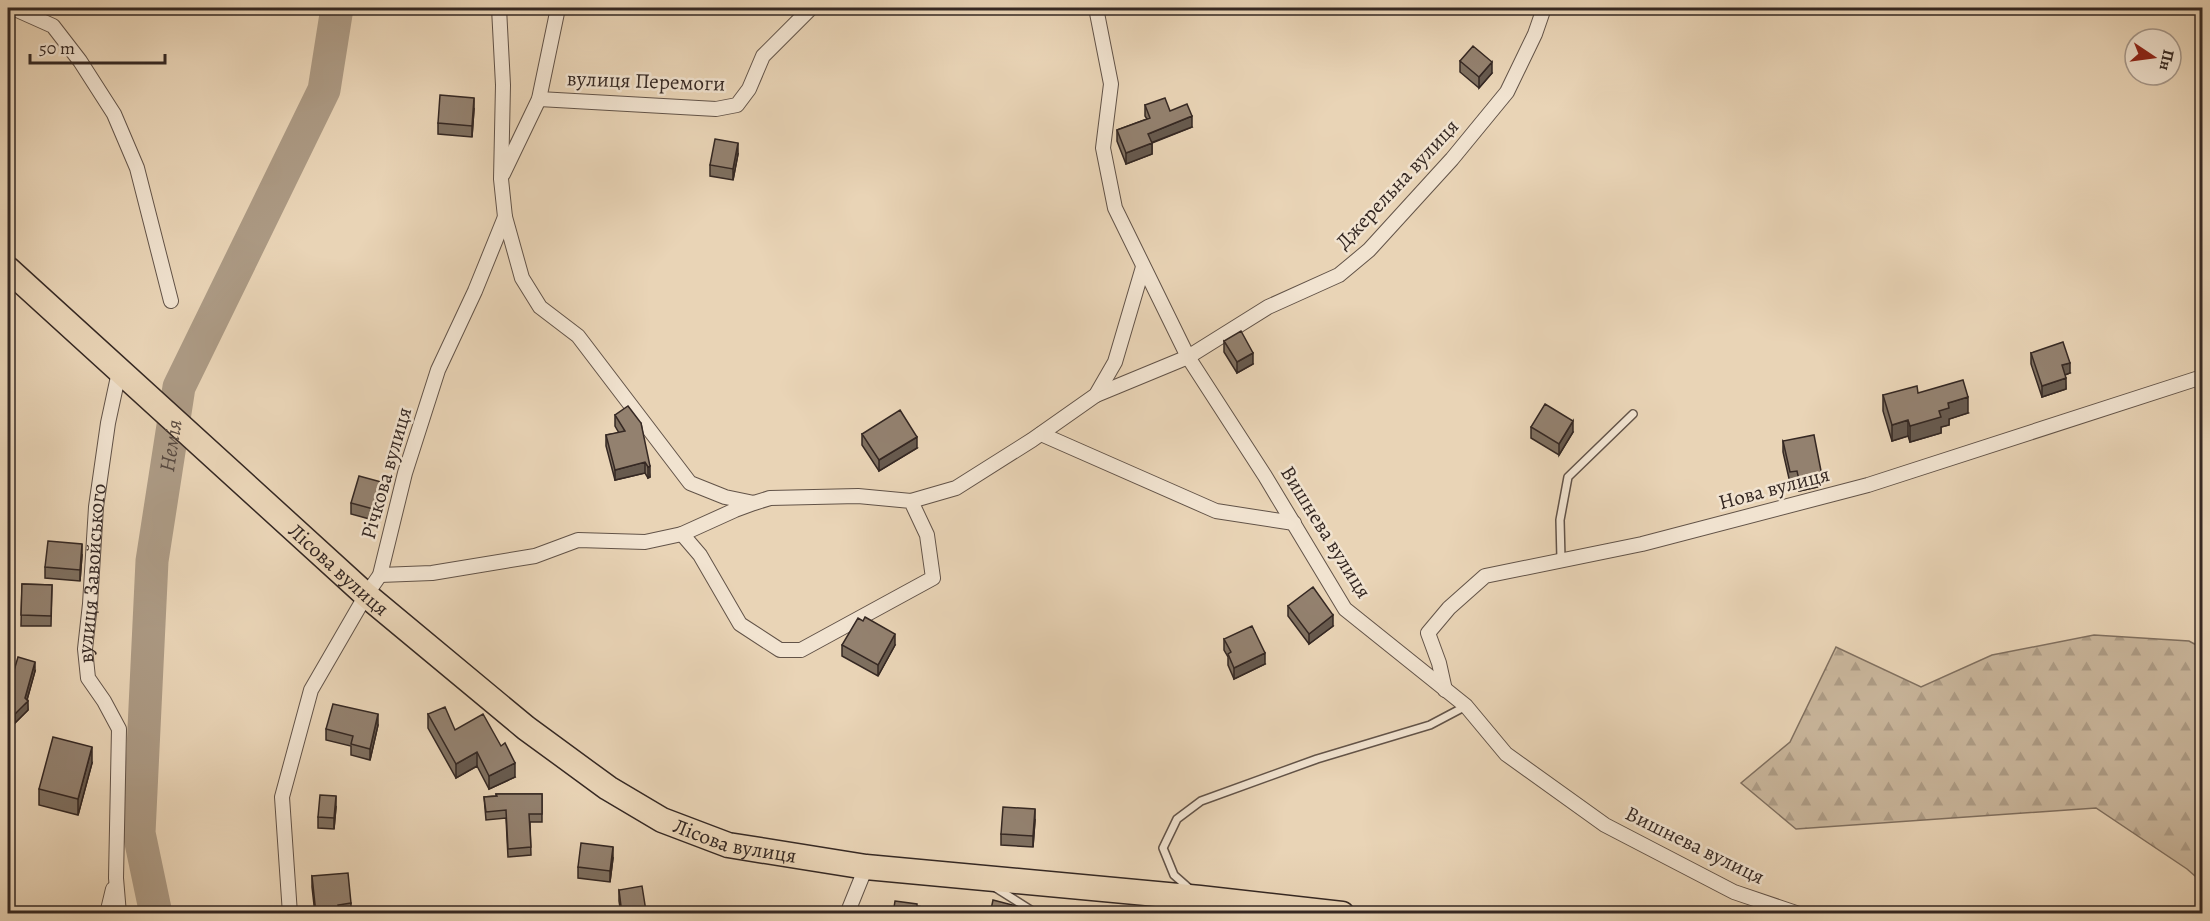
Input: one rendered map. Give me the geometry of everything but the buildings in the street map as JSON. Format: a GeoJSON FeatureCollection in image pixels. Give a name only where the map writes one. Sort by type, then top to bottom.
{"type":"FeatureCollection","features":[{"type":"Feature","properties":{"kind":"highway","name":"Лісова вулиця"},"geometry":{"type":"LineString","coordinates":[[8,270],[366,595],[526,728],[608,788],[662,820],[728,844],[866,867],[1200,898],[1342,914]]}},
{"type":"Feature","properties":{"kind":"street"},"geometry":{"type":"LineString","coordinates":[[14,8],[53,26],[80,61],[114,114],[136,168],[171,301]]}},
{"type":"Feature","properties":{"kind":"street","name":"Річкова вулиця"},"geometry":{"type":"LineString","coordinates":[[499,8],[502,85],[501,178],[505,217],[522,278],[540,307],[578,336],[635,409]]}},
{"type":"Feature","properties":{"kind":"street","name":"вулиця Перемоги"},"geometry":{"type":"LineString","coordinates":[[501,178],[539,99],[558,8]]}},
{"type":"Feature","properties":{"kind":"street","name":"вулиця Перемоги"},"geometry":{"type":"LineString","coordinates":[[539,99],[716,109],[737,105],[749,89],[764,56],[811,8]]}},
{"type":"Feature","properties":{"kind":"street","name":"Вишнева вулиця"},"geometry":{"type":"LineString","coordinates":[[1095,8],[1111,84],[1103,148],[1115,208],[1188,357],[1294,523],[1345,609],[1466,706],[1506,754],[1605,825],[1734,892],[1799,914]]}},
{"type":"Feature","properties":{"kind":"street","name":"Джерельна вулиця"},"geometry":{"type":"LineString","coordinates":[[380,575],[432,573],[535,556],[578,540],[645,542],[682,534],[735,510],[770,498],[858,496],[911,501],[956,488],[1041,434],[1096,395],[1188,357],[1268,307],[1339,275],[1369,250],[1452,159],[1508,92],[1544,8]]}},
{"type":"Feature","properties":{"kind":"street","name":"Річкова вулиця"},"geometry":{"type":"LineString","coordinates":[[290,914],[282,797],[311,690],[380,575],[405,473],[438,370],[475,291],[505,217]]}},
{"type":"Feature","properties":{"kind":"street","name":"Джерельна вулиця"},"geometry":{"type":"LineString","coordinates":[[1096,395],[1115,362],[1143,267]]}},
{"type":"Feature","properties":{"kind":"street","name":"вулиця Завойського"},"geometry":{"type":"LineString","coordinates":[[119,372],[108,423],[96,507],[85,649],[88,678],[119,729],[116,878],[119,914]]}},
{"type":"Feature","properties":{"kind":"street","name":"Нова вулиця"},"geometry":{"type":"LineString","coordinates":[[1445,690],[1439,663],[1428,633],[1449,608],[1485,576],[1642,544],[1868,485],[2202,377]]}},
{"type":"Feature","properties":{"kind":"street","name":"Джерельна вулиця"},"geometry":{"type":"LineString","coordinates":[[635,409],[690,483],[725,497],[754,503]]}},
{"type":"Feature","properties":{"kind":"street"},"geometry":{"type":"LineString","coordinates":[[1041,434],[1216,511],[1294,523]]}},
{"type":"Feature","properties":{"kind":"street"},"geometry":{"type":"LineString","coordinates":[[682,534],[700,555],[740,624],[780,650],[801,650],[933,578],[927,535],[911,501]]}},
{"type":"Feature","properties":{"kind":"street"},"geometry":{"type":"LineString","coordinates":[[847,914],[866,867]]}},
{"type":"Feature","properties":{"kind":"street","name":"вулиця Завойського"},"geometry":{"type":"LineString","coordinates":[[107,914],[116,878]]}},
{"type":"Feature","properties":{"kind":"lane"},"geometry":{"type":"LineString","coordinates":[[1561,559],[1560,520],[1568,477],[1633,414]]}},
{"type":"Feature","properties":{"kind":"lane"},"geometry":{"type":"LineString","coordinates":[[1200,898],[1174,875],[1163,848],[1177,819],[1201,801],[1317,759],[1430,725],[1466,706]]}},
{"type":"Feature","properties":{"kind":"lane"},"geometry":{"type":"LineString","coordinates":[[978,878],[1037,914]]}},
{"type":"Feature","properties":{"kind":"green space"},"geometry":{"type":"Polygon","coordinates":[[[2094,635],[2189,641],[2202,648],[2202,882],[2187,869],[2096,808],[1796,829],[1741,783],[1790,742],[1836,647],[1921,687],[1992,655],[2094,635]]]}},
{"type":"Feature","properties":{"kind":"waterway","name":"Немія"},"geometry":{"type":"LineString","coordinates":[[156,914],[139,833],[152,561],[179,387],[324,90],[337,8]]}}]}
